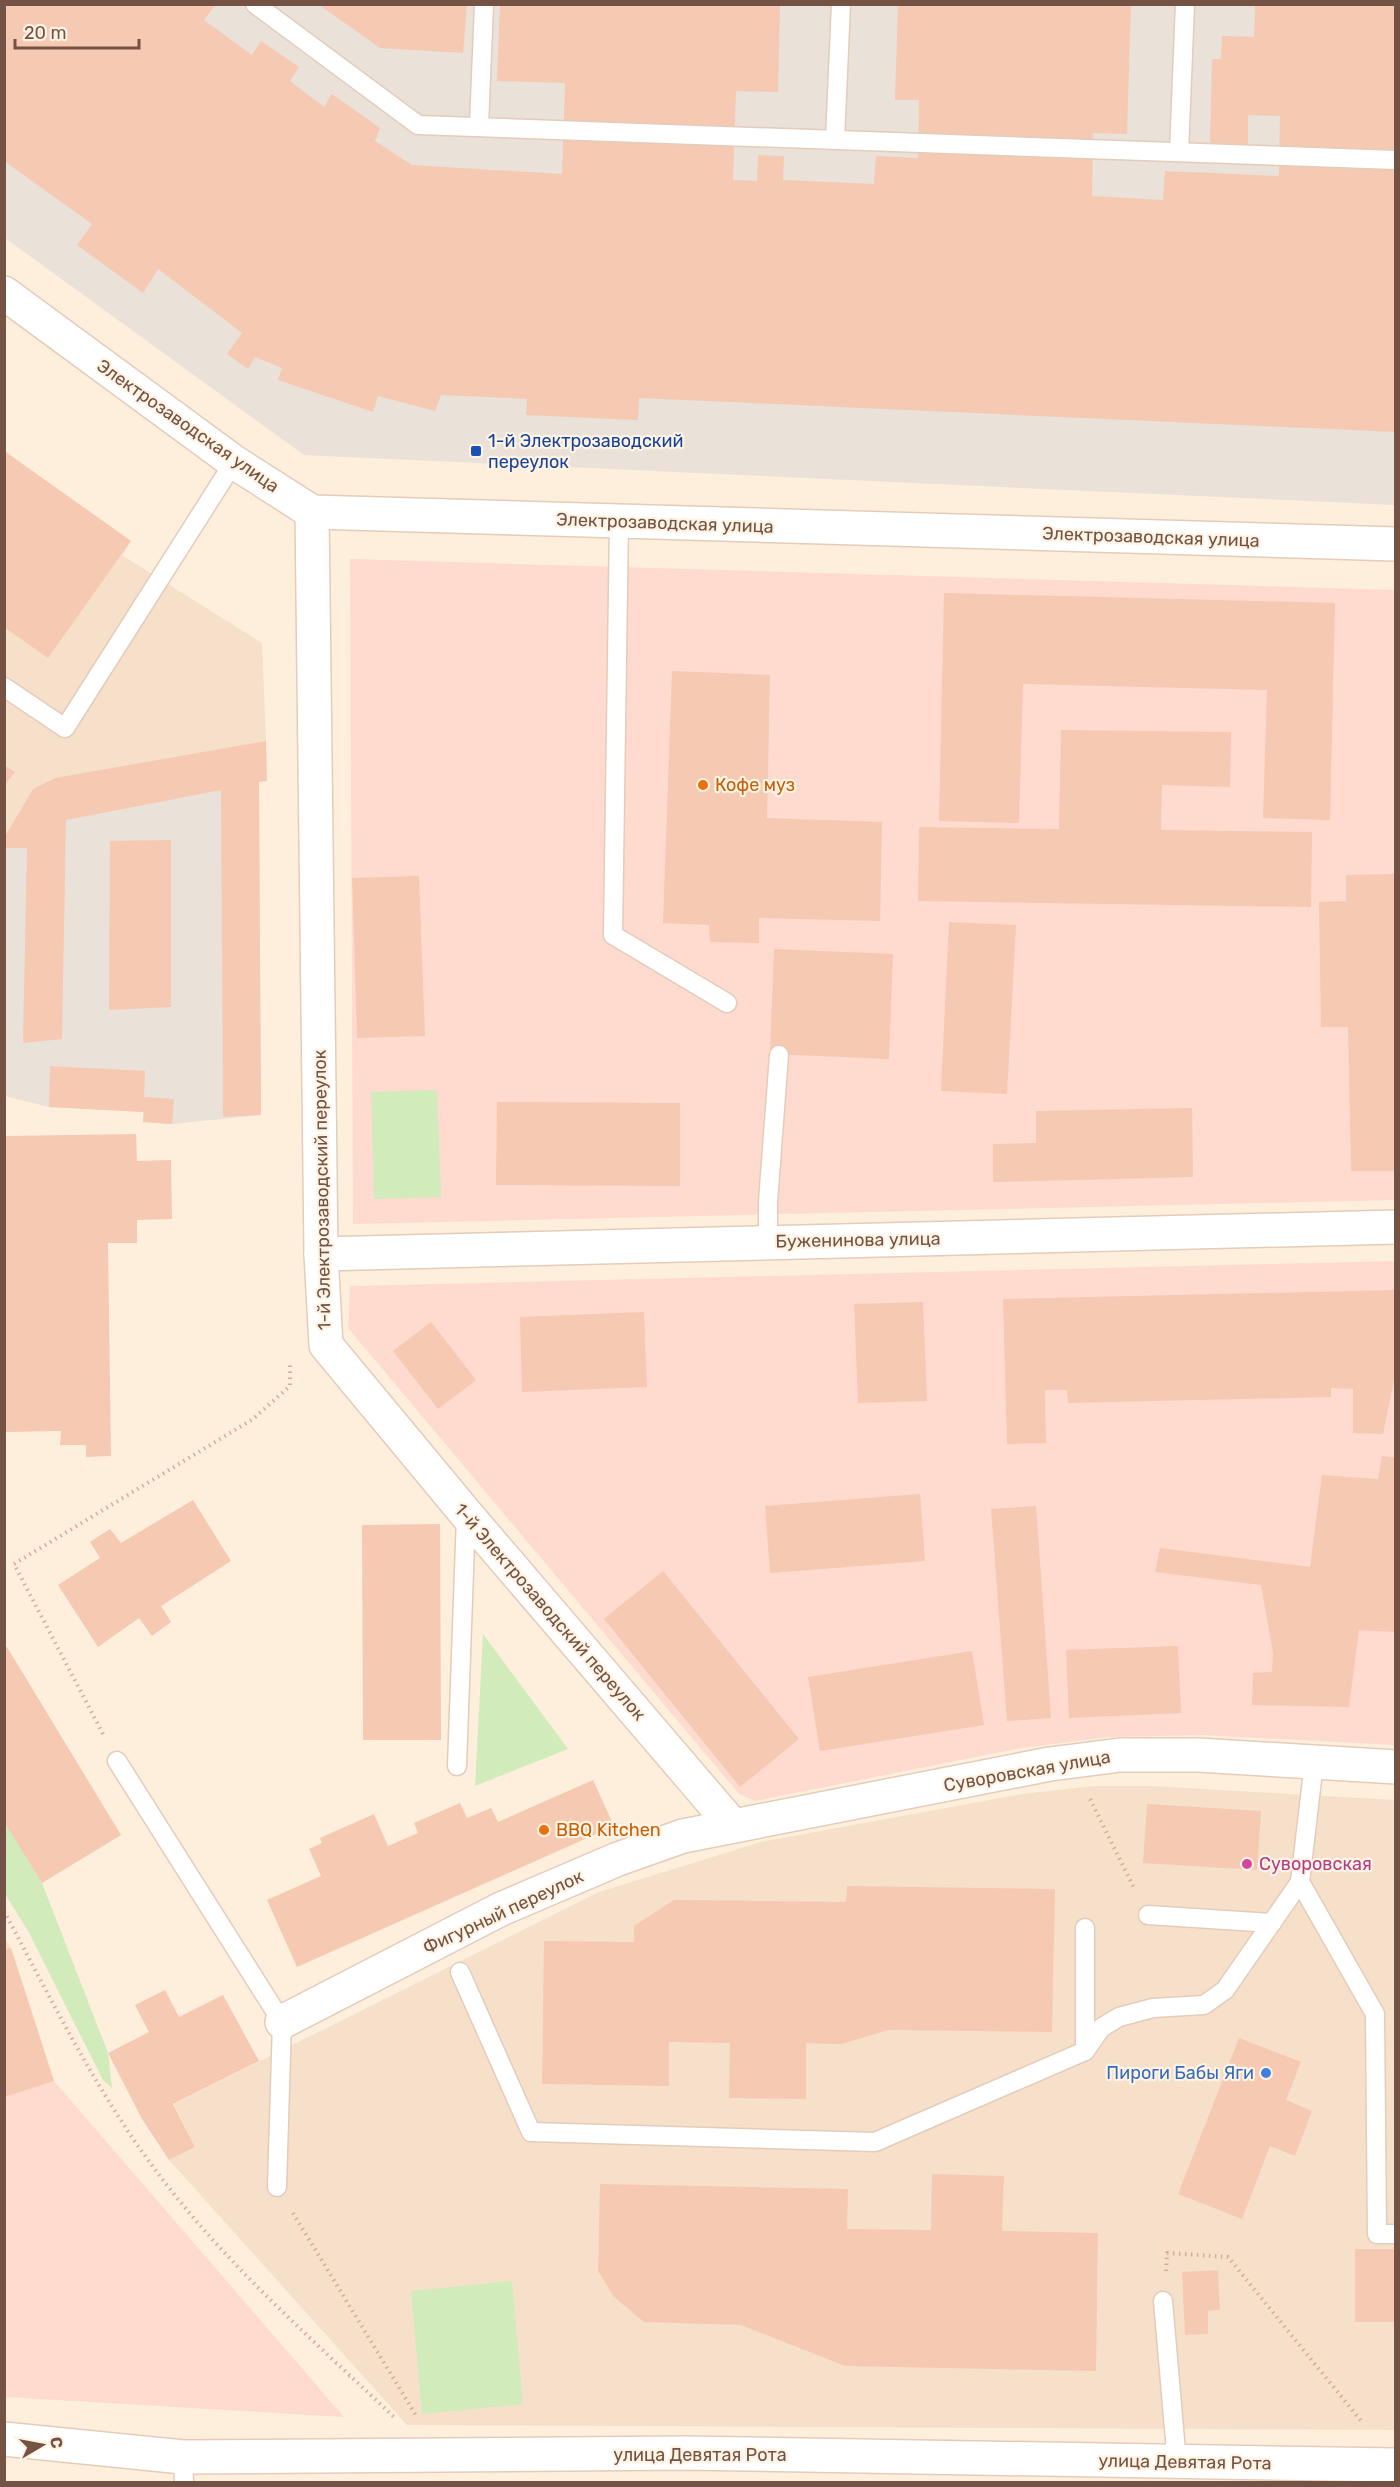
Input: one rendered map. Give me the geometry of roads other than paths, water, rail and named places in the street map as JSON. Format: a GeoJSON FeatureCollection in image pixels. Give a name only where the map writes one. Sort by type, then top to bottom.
{"type":"FeatureCollection","features":[{"type":"Feature","properties":{"kind":"street","name":"Электрозаводская улица"},"geometry":{"type":"LineString","coordinates":[[4,293],[234,462],[312,512],[1395,544]]}},
{"type":"Feature","properties":{"kind":"street","name":"1-й Электрозаводский переулок"},"geometry":{"type":"LineString","coordinates":[[312,512],[321,1254],[326,1345],[466,1515],[733,1826]]}},
{"type":"Feature","properties":{"kind":"street","name":"Буженинова улица"},"geometry":{"type":"LineString","coordinates":[[321,1254],[1395,1227]]}},
{"type":"Feature","properties":{"kind":"street","name":"Суворовская улица"},"geometry":{"type":"LineString","coordinates":[[733,1826],[1050,1764],[1120,1755],[1198,1755],[1395,1767]]}},
{"type":"Feature","properties":{"kind":"street","name":"Фигурный переулок"},"geometry":{"type":"LineString","coordinates":[[282,2022],[522,1900],[618,1859],[683,1836],[733,1826]]}},
{"type":"Feature","properties":{"kind":"street","name":"улица Девятая Рота"},"geometry":{"type":"LineString","coordinates":[[4,2439],[184,2470],[435,2454],[482,2456],[682,2453],[1395,2465]]}},
{"type":"Feature","properties":{"kind":"lane"},"geometry":{"type":"LineString","coordinates":[[255,4],[418,124],[1395,160]]}},
{"type":"Feature","properties":{"kind":"lane"},"geometry":{"type":"LineString","coordinates":[[479,126],[484,4]]}},
{"type":"Feature","properties":{"kind":"lane"},"geometry":{"type":"LineString","coordinates":[[835,140],[841,4]]}},
{"type":"Feature","properties":{"kind":"lane"},"geometry":{"type":"LineString","coordinates":[[1179,153],[1185,4]]}},
{"type":"Feature","properties":{"kind":"lane"},"geometry":{"type":"LineString","coordinates":[[4,687],[65,728],[234,462]]}},
{"type":"Feature","properties":{"kind":"lane"},"geometry":{"type":"LineString","coordinates":[[619,521],[614,935],[727,1003]]}},
{"type":"Feature","properties":{"kind":"lane"},"geometry":{"type":"LineString","coordinates":[[768,1243],[768,1202],[779,1055]]}},
{"type":"Feature","properties":{"kind":"lane"},"geometry":{"type":"LineString","coordinates":[[457,1767],[466,1515]]}},
{"type":"Feature","properties":{"kind":"lane"},"geometry":{"type":"LineString","coordinates":[[117,1761],[282,2022],[277,2187]]}},
{"type":"Feature","properties":{"kind":"lane"},"geometry":{"type":"LineString","coordinates":[[460,1972],[531,2132],[875,2142],[1085,2051],[1101,2028],[1119,2017],[1153,2008],[1204,2005],[1225,1990],[1300,1882],[1314,1763]]}},
{"type":"Feature","properties":{"kind":"lane"},"geometry":{"type":"LineString","coordinates":[[1300,1882],[1375,2014],[1377,2234],[1395,2234]]}},
{"type":"Feature","properties":{"kind":"lane"},"geometry":{"type":"LineString","coordinates":[[1148,1915],[1272,1923]]}},
{"type":"Feature","properties":{"kind":"lane"},"geometry":{"type":"LineString","coordinates":[[1085,1928],[1085,2051]]}},
{"type":"Feature","properties":{"kind":"lane"},"geometry":{"type":"LineString","coordinates":[[1163,2301],[1177,2463]]}},
{"type":"Feature","properties":{"kind":"place","name":"1-й Электрозаводский переулок"},"geometry":{"type":"Point","coordinates":[476,451]}},
{"type":"Feature","properties":{"kind":"place","name":"Кофе муз"},"geometry":{"type":"Point","coordinates":[703,785]}},
{"type":"Feature","properties":{"kind":"place","name":"BBQ Kitchen"},"geometry":{"type":"Point","coordinates":[544,1830]}},
{"type":"Feature","properties":{"kind":"place","name":"Суворовская"},"geometry":{"type":"Point","coordinates":[1247,1864]}},
{"type":"Feature","properties":{"kind":"place","name":"Пироги Бабы Яги"},"geometry":{"type":"Point","coordinates":[1266,2073]}}]}
